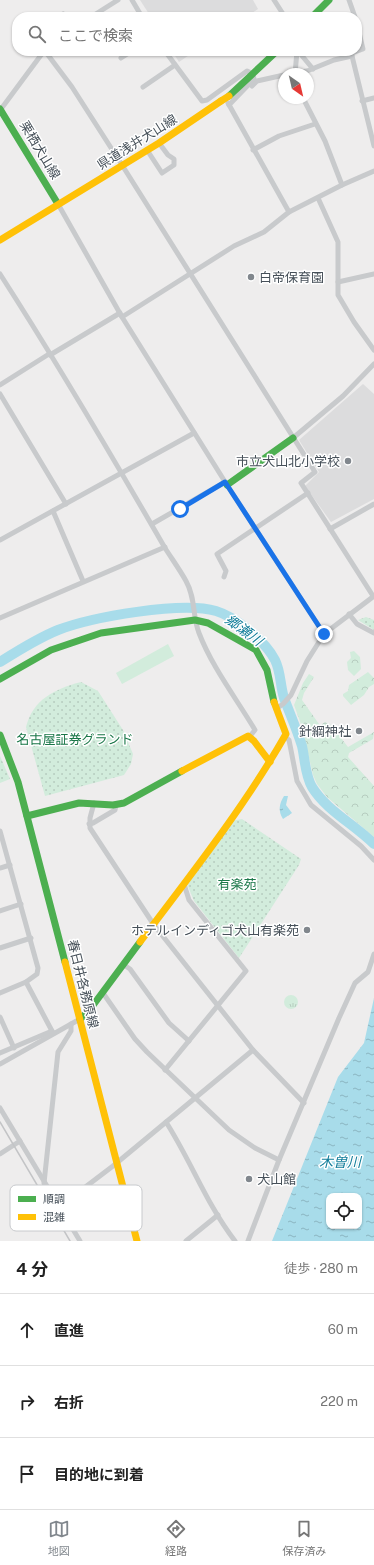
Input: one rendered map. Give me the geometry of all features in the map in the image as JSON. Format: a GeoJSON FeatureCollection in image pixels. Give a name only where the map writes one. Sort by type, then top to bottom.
{"type":"FeatureCollection","features":[{"type":"Feature","properties":{"kind":"street"},"geometry":{"type":"LineString","coordinates":[[99,12],[118,0]]}},
{"type":"Feature","properties":{"kind":"street"},"geometry":{"type":"LineString","coordinates":[[132,0],[139,12]]}},
{"type":"Feature","properties":{"kind":"street"},"geometry":{"type":"LineString","coordinates":[[274,0],[282,12]]}},
{"type":"Feature","properties":{"kind":"street"},"geometry":{"type":"LineString","coordinates":[[317,12],[329,0]]}},
{"type":"Feature","properties":{"kind":"street"},"geometry":{"type":"LineString","coordinates":[[349,0],[353,12]]}},
{"type":"Feature","properties":{"kind":"street"},"geometry":{"type":"LineString","coordinates":[[1,112],[40,56]]}},
{"type":"Feature","properties":{"kind":"street"},"geometry":{"type":"LineString","coordinates":[[48,56],[72,87],[293,438],[316,472],[302,483],[373,596],[324,634],[307,661],[291,695],[276,709]]}},
{"type":"Feature","properties":{"kind":"street"},"geometry":{"type":"LineString","coordinates":[[169,56],[202,101],[207,100],[247,71],[253,74],[254,79],[229,105]]}},
{"type":"Feature","properties":{"kind":"street","name":"県道浅井犬山線"},"geometry":{"type":"LineString","coordinates":[[0,240],[159,143],[229,96],[272,56]]}},
{"type":"Feature","properties":{"kind":"street"},"geometry":{"type":"LineString","coordinates":[[296,68],[297,56]]}},
{"type":"Feature","properties":{"kind":"street"},"geometry":{"type":"LineString","coordinates":[[302,56],[312,68]]}},
{"type":"Feature","properties":{"kind":"street"},"geometry":{"type":"LineString","coordinates":[[314,69],[334,60],[352,56],[374,146]]}},
{"type":"Feature","properties":{"kind":"street"},"geometry":{"type":"LineString","coordinates":[[143,87],[175,65]]}},
{"type":"Feature","properties":{"kind":"street"},"geometry":{"type":"LineString","coordinates":[[244,90],[257,81],[278,76]]}},
{"type":"Feature","properties":{"kind":"street"},"geometry":{"type":"LineString","coordinates":[[220,91],[289,212]]}},
{"type":"Feature","properties":{"kind":"street"},"geometry":{"type":"LineString","coordinates":[[362,101],[374,98]]}},
{"type":"Feature","properties":{"kind":"street"},"geometry":{"type":"LineString","coordinates":[[306,104],[325,141],[342,185]]}},
{"type":"Feature","properties":{"kind":"street","name":"栗栖犬山線"},"geometry":{"type":"LineString","coordinates":[[1,112],[58,204]]}},
{"type":"Feature","properties":{"kind":"street"},"geometry":{"type":"LineString","coordinates":[[253,150],[279,136],[315,124]]}},
{"type":"Feature","properties":{"kind":"street"},"geometry":{"type":"LineString","coordinates":[[147,150],[162,172],[174,165],[174,159],[168,156],[159,143]]}},
{"type":"Feature","properties":{"kind":"street"},"geometry":{"type":"LineString","coordinates":[[0,384],[121,315],[234,246],[264,232],[289,212],[342,185],[374,171]]}},
{"type":"Feature","properties":{"kind":"street"},"geometry":{"type":"LineString","coordinates":[[318,198],[338,242],[338,295],[354,322],[374,350]]}},
{"type":"Feature","properties":{"kind":"street"},"geometry":{"type":"LineString","coordinates":[[58,204],[121,315],[194,433],[324,634]]}},
{"type":"Feature","properties":{"kind":"street"},"geometry":{"type":"LineString","coordinates":[[0,274],[123,473],[164,547],[186,580],[194,598],[195,617],[206,651],[255,730],[250,736],[131,800],[116,805],[94,803],[72,804],[27,816]]}},
{"type":"Feature","properties":{"kind":"street"},"geometry":{"type":"LineString","coordinates":[[338,282],[374,274]]}},
{"type":"Feature","properties":{"kind":"street"},"geometry":{"type":"LineString","coordinates":[[152,524],[226,483],[293,438],[343,396],[374,364]]}},
{"type":"Feature","properties":{"kind":"street"},"geometry":{"type":"LineString","coordinates":[[0,394],[66,504]]}},
{"type":"Feature","properties":{"kind":"street"},"geometry":{"type":"LineString","coordinates":[[0,540],[194,433]]}},
{"type":"Feature","properties":{"kind":"street"},"geometry":{"type":"LineString","coordinates":[[224,576],[226,571],[216,554],[256,529],[308,493]]}},
{"type":"Feature","properties":{"kind":"street"},"geometry":{"type":"LineString","coordinates":[[330,529],[374,504]]}},
{"type":"Feature","properties":{"kind":"street"},"geometry":{"type":"LineString","coordinates":[[53,511],[83,581]]}},
{"type":"Feature","properties":{"kind":"street"},"geometry":{"type":"LineString","coordinates":[[0,618],[164,547]]}},
{"type":"Feature","properties":{"kind":"street"},"geometry":{"type":"LineString","coordinates":[[349,614],[357,624],[374,633]]}},
{"type":"Feature","properties":{"kind":"street"},"geometry":{"type":"LineString","coordinates":[[0,679],[51,650],[101,634],[195,617],[220,628],[256,650],[267,670],[276,709],[285,732],[285,737],[288,740],[297,781],[311,805],[361,846],[374,860]]}},
{"type":"Feature","properties":{"kind":"street","name":"春日井各務原線"},"geometry":{"type":"LineString","coordinates":[[0,735],[13,766],[27,816],[122,1185]]}},
{"type":"Feature","properties":{"kind":"street"},"geometry":{"type":"LineString","coordinates":[[250,736],[265,759],[270,762]]}},
{"type":"Feature","properties":{"kind":"street"},"geometry":{"type":"LineString","coordinates":[[0,1064],[71,1024],[88,1012],[154,926],[270,762],[285,737]]}},
{"type":"Feature","properties":{"kind":"street"},"geometry":{"type":"LineString","coordinates":[[94,803],[89,824],[93,834],[154,926],[253,1050],[304,1103]]}},
{"type":"Feature","properties":{"kind":"street"},"geometry":{"type":"LineString","coordinates":[[89,824],[115,810],[116,805]]}},
{"type":"Feature","properties":{"kind":"street"},"geometry":{"type":"LineString","coordinates":[[0,831],[31,938],[38,968],[37,974],[26,982],[0,993]]}},
{"type":"Feature","properties":{"kind":"street"},"geometry":{"type":"LineString","coordinates":[[0,868],[10,865]]}},
{"type":"Feature","properties":{"kind":"street"},"geometry":{"type":"LineString","coordinates":[[166,1070],[246,971],[189,900],[184,884]]}},
{"type":"Feature","properties":{"kind":"street"},"geometry":{"type":"LineString","coordinates":[[0,911],[21,904]]}},
{"type":"Feature","properties":{"kind":"street"},"geometry":{"type":"LineString","coordinates":[[0,948],[31,938]]}},
{"type":"Feature","properties":{"kind":"street"},"geometry":{"type":"LineString","coordinates":[[248,1241],[279,1160],[355,983],[368,972],[374,954]]}},
{"type":"Feature","properties":{"kind":"street"},"geometry":{"type":"LineString","coordinates":[[124,965],[130,969],[169,1023],[189,1041]]}},
{"type":"Feature","properties":{"kind":"street"},"geometry":{"type":"LineString","coordinates":[[26,982],[53,1033]]}},
{"type":"Feature","properties":{"kind":"street"},"geometry":{"type":"LineString","coordinates":[[103,993],[135,1038],[195,1098],[242,1140],[279,1160]]}},
{"type":"Feature","properties":{"kind":"street"},"geometry":{"type":"LineString","coordinates":[[0,1017],[14,1048]]}},
{"type":"Feature","properties":{"kind":"street"},"geometry":{"type":"LineString","coordinates":[[44,1183],[58,1052],[71,1031],[71,1024]]}},
{"type":"Feature","properties":{"kind":"street"},"geometry":{"type":"LineString","coordinates":[[0,1053],[53,1033]]}},
{"type":"Feature","properties":{"kind":"street"},"geometry":{"type":"LineString","coordinates":[[88,1185],[253,1050]]}},
{"type":"Feature","properties":{"kind":"street"},"geometry":{"type":"LineString","coordinates":[[0,1108],[44,1183]]}},
{"type":"Feature","properties":{"kind":"street"},"geometry":{"type":"LineString","coordinates":[[166,1122],[183,1148],[218,1215],[235,1241]]}},
{"type":"Feature","properties":{"kind":"street"},"geometry":{"type":"LineString","coordinates":[[0,1154],[20,1141]]}},
{"type":"Feature","properties":{"kind":"street"},"geometry":{"type":"LineString","coordinates":[[186,1241],[218,1215]]}},
{"type":"Feature","properties":{"kind":"street"},"geometry":{"type":"LineString","coordinates":[[74,1231],[80,1241]]}},
{"type":"Feature","properties":{"kind":"street","name":"春日井各務原線"},"geometry":{"type":"LineString","coordinates":[[134,1231],[137,1241]]}},
{"type":"Feature","properties":{"kind":"shaded area"},"geometry":{"type":"Polygon","coordinates":[[[140,0],[253,0],[258,9],[254,12],[148,12],[140,0]]]}},
{"type":"Feature","properties":{"kind":"shaded area"},"geometry":{"type":"Polygon","coordinates":[[[175,56],[188,56],[179,62],[175,56]]]}},
{"type":"Feature","properties":{"kind":"shaded area"},"geometry":{"type":"Polygon","coordinates":[[[363,384],[374,394],[374,499],[331,522],[305,486],[319,472],[299,440],[363,384]]]}},
{"type":"Feature","properties":{"kind":"green space"},"geometry":{"type":"Polygon","coordinates":[[[366,617],[374,620],[374,630],[358,620],[366,617]]]}},
{"type":"Feature","properties":{"kind":"green space"},"geometry":{"type":"Polygon","coordinates":[[[168,644],[174,656],[122,684],[116,673],[168,644]]]}},
{"type":"Feature","properties":{"kind":"green space"},"geometry":{"type":"Polygon","coordinates":[[[354,651],[360,657],[361,669],[354,676],[348,670],[347,662],[351,658],[350,652],[354,651]]]}},
{"type":"Feature","properties":{"kind":"green space"},"geometry":{"type":"Polygon","coordinates":[[[368,672],[374,678],[374,684],[369,687],[364,695],[351,705],[343,694],[348,691],[349,685],[368,672]]]}},
{"type":"Feature","properties":{"kind":"green space"},"geometry":{"type":"Polygon","coordinates":[[[309,674],[314,677],[304,693],[302,700],[319,724],[321,725],[325,722],[331,725],[348,747],[374,732],[373,739],[349,753],[348,757],[374,786],[374,837],[327,797],[317,784],[313,775],[302,727],[294,705],[303,683],[309,674]]]}},
{"type":"Feature","properties":{"kind":"green space","name":"名古屋証券グランド"},"geometry":{"type":"Polygon","coordinates":[[[81,682],[98,691],[123,730],[133,754],[131,764],[124,775],[45,796],[26,727],[29,717],[34,709],[46,697],[62,688],[81,682]]]}},
{"type":"Feature","properties":{"kind":"green space"},"geometry":{"type":"Polygon","coordinates":[[[0,756],[10,779],[0,783],[0,756]]]}},
{"type":"Feature","properties":{"kind":"green space","name":"有楽苑"},"geometry":{"type":"Polygon","coordinates":[[[242,819],[301,859],[299,865],[239,958],[194,901],[187,884],[231,821],[242,819]]]}},
{"type":"Feature","properties":{"kind":"green space"},"geometry":{"type":"Polygon","coordinates":[[[288,995],[294,995],[298,999],[298,1005],[294,1009],[288,1009],[284,1005],[284,999],[288,995]]]}},
{"type":"Feature","properties":{"kind":"water"},"geometry":{"type":"Polygon","coordinates":[[[284,796],[288,796],[286,805],[292,813],[283,819],[280,813],[280,808],[284,796]]]}},
{"type":"Feature","properties":{"kind":"water","name":"木曽川"},"geometry":{"type":"Polygon","coordinates":[[[374,998],[374,1241],[272,1241],[338,1077],[364,1043],[374,998]]]}},
{"type":"Feature","properties":{"kind":"waterway","name":"郷瀬川"},"geometry":{"type":"LineString","coordinates":[[0,662],[29,644],[51,633],[92,620],[160,609],[201,608],[224,614],[241,624],[257,638],[275,660],[284,698],[302,746],[307,772],[312,787],[325,803],[374,844]]}},
{"type":"Feature","properties":{"kind":"railway"},"geometry":{"type":"LineString","coordinates":[[0,1122],[37,1185]]}},
{"type":"Feature","properties":{"kind":"railway"},"geometry":{"type":"LineString","coordinates":[[64,1231],[70,1241]]}},
{"type":"Feature","properties":{"kind":"traffic: fast"},"geometry":{"type":"LineString","coordinates":[[317,12],[329,0]]}},
{"type":"Feature","properties":{"kind":"traffic: fast"},"geometry":{"type":"LineString","coordinates":[[229,96],[272,56]]}},
{"type":"Feature","properties":{"kind":"traffic: fast"},"geometry":{"type":"LineString","coordinates":[[0,109],[58,204]]}},
{"type":"Feature","properties":{"kind":"traffic: fast"},"geometry":{"type":"LineString","coordinates":[[227,485],[293,438]]}},
{"type":"Feature","properties":{"kind":"traffic: fast"},"geometry":{"type":"LineString","coordinates":[[0,679],[51,650],[101,633],[195,620],[208,623],[256,650],[267,670],[274,702]]}},
{"type":"Feature","properties":{"kind":"traffic: fast"},"geometry":{"type":"LineString","coordinates":[[0,735],[18,782],[65,962]]}},
{"type":"Feature","properties":{"kind":"traffic: fast"},"geometry":{"type":"LineString","coordinates":[[27,816],[79,803],[113,805],[124,803],[182,771]]}},
{"type":"Feature","properties":{"kind":"traffic: fast"},"geometry":{"type":"LineString","coordinates":[[80,1019],[88,1012],[140,942]]}},
{"type":"Feature","properties":{"kind":"traffic: slow"},"geometry":{"type":"LineString","coordinates":[[221,101],[229,96]]}},
{"type":"Feature","properties":{"kind":"traffic: slow"},"geometry":{"type":"LineString","coordinates":[[0,240],[159,143],[221,101]]}},
{"type":"Feature","properties":{"kind":"traffic: slow"},"geometry":{"type":"LineString","coordinates":[[140,942],[235,814],[253,788],[286,734],[274,702]]}},
{"type":"Feature","properties":{"kind":"traffic: slow"},"geometry":{"type":"LineString","coordinates":[[182,771],[248,736],[254,741],[270,762]]}},
{"type":"Feature","properties":{"kind":"traffic: slow"},"geometry":{"type":"LineString","coordinates":[[65,962],[123,1185]]}},
{"type":"Feature","properties":{"kind":"traffic: slow"},"geometry":{"type":"LineString","coordinates":[[134,1231],[137,1241]]}},
{"type":"Feature","properties":{"kind":"place","name":"白帝保育園"},"geometry":{"type":"Point","coordinates":[251,277]}},
{"type":"Feature","properties":{"kind":"place","name":"市立犬山北小学校"},"geometry":{"type":"Point","coordinates":[348,461]}},
{"type":"Feature","properties":{"kind":"place","name":"針綱神社"},"geometry":{"type":"Point","coordinates":[359,731]}},
{"type":"Feature","properties":{"kind":"place","name":"ホテルインディゴ犬山有楽苑"},"geometry":{"type":"Point","coordinates":[307,930]}},
{"type":"Feature","properties":{"kind":"place","name":"犬山館"},"geometry":{"type":"Point","coordinates":[249,1179]}},
{"type":"Feature","properties":{"kind":"route"},"geometry":{"type":"LineString","coordinates":[[180,509],[225,482],[324,634]]}}]}
